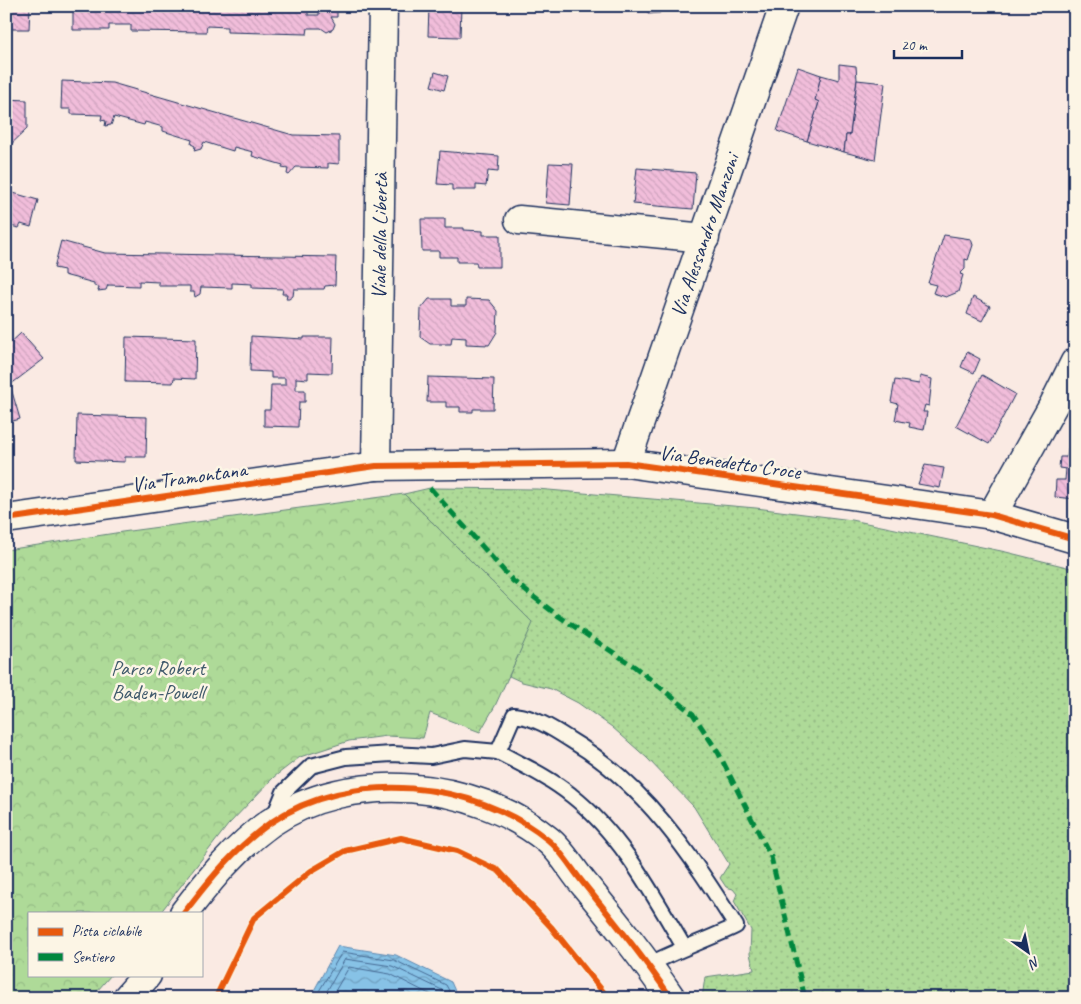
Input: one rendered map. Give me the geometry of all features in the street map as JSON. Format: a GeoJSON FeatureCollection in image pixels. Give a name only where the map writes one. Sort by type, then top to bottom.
{"type":"FeatureCollection","features":[{"type":"Feature","properties":{"kind":"street","name":"Viale della Libertà"},"geometry":{"type":"LineString","coordinates":[[376,466],[383,6]]}},
{"type":"Feature","properties":{"kind":"street","name":"Via Alessandro Manzoni"},"geometry":{"type":"LineString","coordinates":[[626,463],[784,6]]}},
{"type":"Feature","properties":{"kind":"street"},"geometry":{"type":"LineString","coordinates":[[519,220],[705,238]]}},
{"type":"Feature","properties":{"kind":"street"},"geometry":{"type":"LineString","coordinates":[[992,515],[1054,404],[1075,362]]}},
{"type":"Feature","properties":{"kind":"street","name":"Via Benedetto Croce"},"geometry":{"type":"LineString","coordinates":[[376,466],[626,463],[992,515],[1075,539]]}},
{"type":"Feature","properties":{"kind":"street","name":"Via Tramontana"},"geometry":{"type":"LineString","coordinates":[[6,520],[376,466]]}},
{"type":"Feature","properties":{"kind":"street"},"geometry":{"type":"LineString","coordinates":[[185,912],[211,877],[241,845],[272,822],[318,801],[366,790],[416,788],[473,800],[500,810],[549,841],[648,965],[671,998]]}},
{"type":"Feature","properties":{"kind":"street"},"geometry":{"type":"LineString","coordinates":[[127,998],[146,976]]}},
{"type":"Feature","properties":{"kind":"lane"},"geometry":{"type":"LineString","coordinates":[[498,752],[514,715],[524,716],[546,725],[582,746],[630,783],[653,807],[678,838],[736,926],[684,947],[648,965]]}},
{"type":"Feature","properties":{"kind":"lane"},"geometry":{"type":"LineString","coordinates":[[272,822],[284,792],[311,766],[346,757],[392,754],[431,756],[465,749],[498,752],[571,794],[603,825],[630,857],[684,947]]}},
{"type":"Feature","properties":{"kind":"green space"},"geometry":{"type":"Polygon","coordinates":[[[430,488],[537,489],[756,508],[852,520],[1006,552],[1075,569],[1075,998],[702,998],[705,977],[754,970],[750,954],[751,930],[734,901],[737,894],[733,889],[726,887],[720,878],[729,864],[694,807],[647,758],[612,727],[578,703],[551,689],[522,682],[509,676],[532,623],[404,494],[430,488]]]}},
{"type":"Feature","properties":{"kind":"green space","name":"Parco Robert Baden-Powell"},"geometry":{"type":"Polygon","coordinates":[[[404,494],[533,623],[495,706],[480,732],[430,713],[423,738],[387,736],[349,741],[300,757],[274,777],[228,825],[161,912],[28,912],[28,976],[110,976],[91,998],[6,998],[6,550],[122,532],[404,494]]]}},
{"type":"Feature","properties":{"kind":"water"},"geometry":{"type":"Polygon","coordinates":[[[338,946],[396,955],[451,982],[458,998],[310,998],[338,946]]]}},
{"type":"Feature","properties":{"kind":"building"},"geometry":{"type":"Polygon","coordinates":[[[6,6],[30,6],[29,29],[6,29],[6,6]]]}},
{"type":"Feature","properties":{"kind":"building"},"geometry":{"type":"Polygon","coordinates":[[[73,6],[308,6],[308,15],[319,15],[319,6],[337,6],[337,17],[331,17],[335,24],[333,29],[327,32],[321,28],[308,28],[307,34],[227,32],[227,27],[207,26],[206,32],[131,31],[131,25],[109,25],[109,30],[73,30],[73,6]]]}},
{"type":"Feature","properties":{"kind":"building"},"geometry":{"type":"Polygon","coordinates":[[[427,6],[461,6],[460,37],[428,36],[429,7],[427,6]]]}},
{"type":"Feature","properties":{"kind":"building"},"geometry":{"type":"Polygon","coordinates":[[[647,6],[660,6],[660,13],[648,14],[647,6]]]}},
{"type":"Feature","properties":{"kind":"building"},"geometry":{"type":"Polygon","coordinates":[[[839,64],[856,66],[857,80],[850,135],[846,135],[844,152],[807,141],[819,102],[815,100],[821,75],[839,80],[839,64]]]}},
{"type":"Feature","properties":{"kind":"building"},"geometry":{"type":"Polygon","coordinates":[[[798,67],[821,75],[815,100],[819,102],[807,141],[777,131],[798,67]]]}},
{"type":"Feature","properties":{"kind":"building"},"geometry":{"type":"Polygon","coordinates":[[[435,72],[448,76],[444,90],[431,86],[435,72]]]}},
{"type":"Feature","properties":{"kind":"building"},"geometry":{"type":"Polygon","coordinates":[[[857,80],[885,83],[875,160],[844,152],[846,135],[850,135],[857,80]]]}},
{"type":"Feature","properties":{"kind":"building"},"geometry":{"type":"Polygon","coordinates":[[[62,81],[112,83],[293,135],[339,136],[339,164],[328,163],[328,168],[296,167],[289,175],[287,174],[288,169],[282,168],[283,165],[252,156],[253,152],[234,147],[233,151],[204,142],[201,149],[194,151],[195,146],[191,144],[192,140],[163,131],[163,127],[145,122],[144,125],[114,117],[111,125],[105,126],[106,121],[101,120],[102,115],[71,114],[71,109],[61,109],[62,81]]]}},
{"type":"Feature","properties":{"kind":"building"},"geometry":{"type":"Polygon","coordinates":[[[6,99],[27,100],[27,129],[6,149],[6,99]]]}},
{"type":"Feature","properties":{"kind":"building"},"geometry":{"type":"Polygon","coordinates":[[[440,151],[499,156],[498,172],[488,171],[486,186],[476,185],[476,190],[452,190],[452,185],[437,184],[440,151]]]}},
{"type":"Feature","properties":{"kind":"building"},"geometry":{"type":"Polygon","coordinates":[[[549,163],[573,164],[570,205],[546,203],[549,163]]]}},
{"type":"Feature","properties":{"kind":"building"},"geometry":{"type":"Polygon","coordinates":[[[637,168],[696,173],[693,209],[633,204],[637,168]]]}},
{"type":"Feature","properties":{"kind":"building"},"geometry":{"type":"Polygon","coordinates":[[[6,191],[38,200],[31,227],[21,224],[19,228],[6,225],[6,191]]]}},
{"type":"Feature","properties":{"kind":"building"},"geometry":{"type":"Polygon","coordinates":[[[421,219],[445,219],[445,228],[464,228],[464,230],[483,231],[483,235],[500,235],[500,267],[477,267],[476,262],[457,262],[457,257],[439,257],[439,251],[422,251],[421,219]]]}},
{"type":"Feature","properties":{"kind":"building"},"geometry":{"type":"Polygon","coordinates":[[[944,235],[971,239],[973,245],[968,260],[965,259],[965,269],[960,274],[963,275],[958,292],[946,297],[933,293],[936,285],[928,283],[944,235]]]}},
{"type":"Feature","properties":{"kind":"building"},"geometry":{"type":"Polygon","coordinates":[[[61,241],[105,253],[336,257],[335,285],[325,286],[324,289],[294,289],[293,296],[289,299],[286,299],[287,294],[282,294],[283,289],[252,288],[252,284],[232,283],[232,288],[201,287],[200,294],[195,297],[194,292],[190,292],[190,286],[159,286],[159,282],[139,281],[139,286],[108,285],[106,290],[98,291],[99,287],[94,286],[94,283],[64,275],[64,270],[54,268],[61,241]]]}},
{"type":"Feature","properties":{"kind":"building"},"geometry":{"type":"Polygon","coordinates":[[[973,297],[990,306],[982,321],[967,314],[973,297]]]}},
{"type":"Feature","properties":{"kind":"building"},"geometry":{"type":"Polygon","coordinates":[[[429,299],[451,299],[451,306],[466,306],[466,299],[489,300],[498,311],[497,332],[489,345],[466,344],[466,338],[452,337],[451,344],[430,344],[420,337],[421,309],[429,299]]]}},
{"type":"Feature","properties":{"kind":"building"},"geometry":{"type":"Polygon","coordinates":[[[21,333],[44,359],[10,385],[20,419],[6,423],[6,347],[21,333]]]}},
{"type":"Feature","properties":{"kind":"building"},"geometry":{"type":"Polygon","coordinates":[[[251,336],[304,339],[304,337],[333,337],[332,373],[308,372],[308,379],[296,378],[296,390],[305,390],[305,402],[299,402],[298,427],[264,426],[264,410],[270,410],[271,385],[285,385],[285,378],[271,378],[271,372],[250,371],[251,336]]]}},
{"type":"Feature","properties":{"kind":"building"},"geometry":{"type":"Polygon","coordinates":[[[126,337],[196,339],[195,379],[174,378],[173,383],[125,382],[126,337]]]}},
{"type":"Feature","properties":{"kind":"building"},"geometry":{"type":"Polygon","coordinates":[[[967,352],[980,359],[974,373],[961,367],[967,352]]]}},
{"type":"Feature","properties":{"kind":"building"},"geometry":{"type":"Polygon","coordinates":[[[982,375],[1015,394],[989,444],[956,426],[982,375]]]}},
{"type":"Feature","properties":{"kind":"building"},"geometry":{"type":"Polygon","coordinates":[[[920,376],[932,379],[929,406],[925,405],[923,412],[927,412],[924,430],[909,427],[910,423],[895,420],[898,404],[891,402],[895,380],[919,384],[920,376]]]}},
{"type":"Feature","properties":{"kind":"building"},"geometry":{"type":"Polygon","coordinates":[[[428,377],[494,379],[493,409],[473,409],[473,412],[460,412],[460,407],[446,407],[446,402],[427,402],[428,377]]]}},
{"type":"Feature","properties":{"kind":"building"},"geometry":{"type":"Polygon","coordinates":[[[77,415],[147,417],[146,457],[125,457],[125,462],[76,460],[77,415]]]}},
{"type":"Feature","properties":{"kind":"building"},"geometry":{"type":"Polygon","coordinates":[[[1068,448],[1075,448],[1075,499],[1055,497],[1056,480],[1065,480],[1066,469],[1059,468],[1060,457],[1067,457],[1068,448]]]}},
{"type":"Feature","properties":{"kind":"building"},"geometry":{"type":"Polygon","coordinates":[[[925,465],[944,468],[940,488],[918,484],[925,465]]]}},
{"type":"Feature","properties":{"kind":"marked path"},"geometry":{"type":"LineString","coordinates":[[430,488],[513,581],[557,615],[635,667],[693,714],[719,754],[771,857],[805,998]]}},
{"type":"Feature","properties":{"kind":"cycle path"},"geometry":{"type":"LineString","coordinates":[[6,519],[376,466],[626,463],[992,515],[1075,539]]}},
{"type":"Feature","properties":{"kind":"cycle path"},"geometry":{"type":"LineString","coordinates":[[185,912],[234,853],[270,823],[302,805],[337,794],[374,788],[411,788],[449,794],[485,804],[518,820],[553,844],[629,940],[671,998]]}},
{"type":"Feature","properties":{"kind":"cycle path"},"geometry":{"type":"LineString","coordinates":[[212,998],[217,995],[254,918],[311,871],[345,851],[401,838],[457,851],[499,871],[551,927],[608,998]]}}]}
